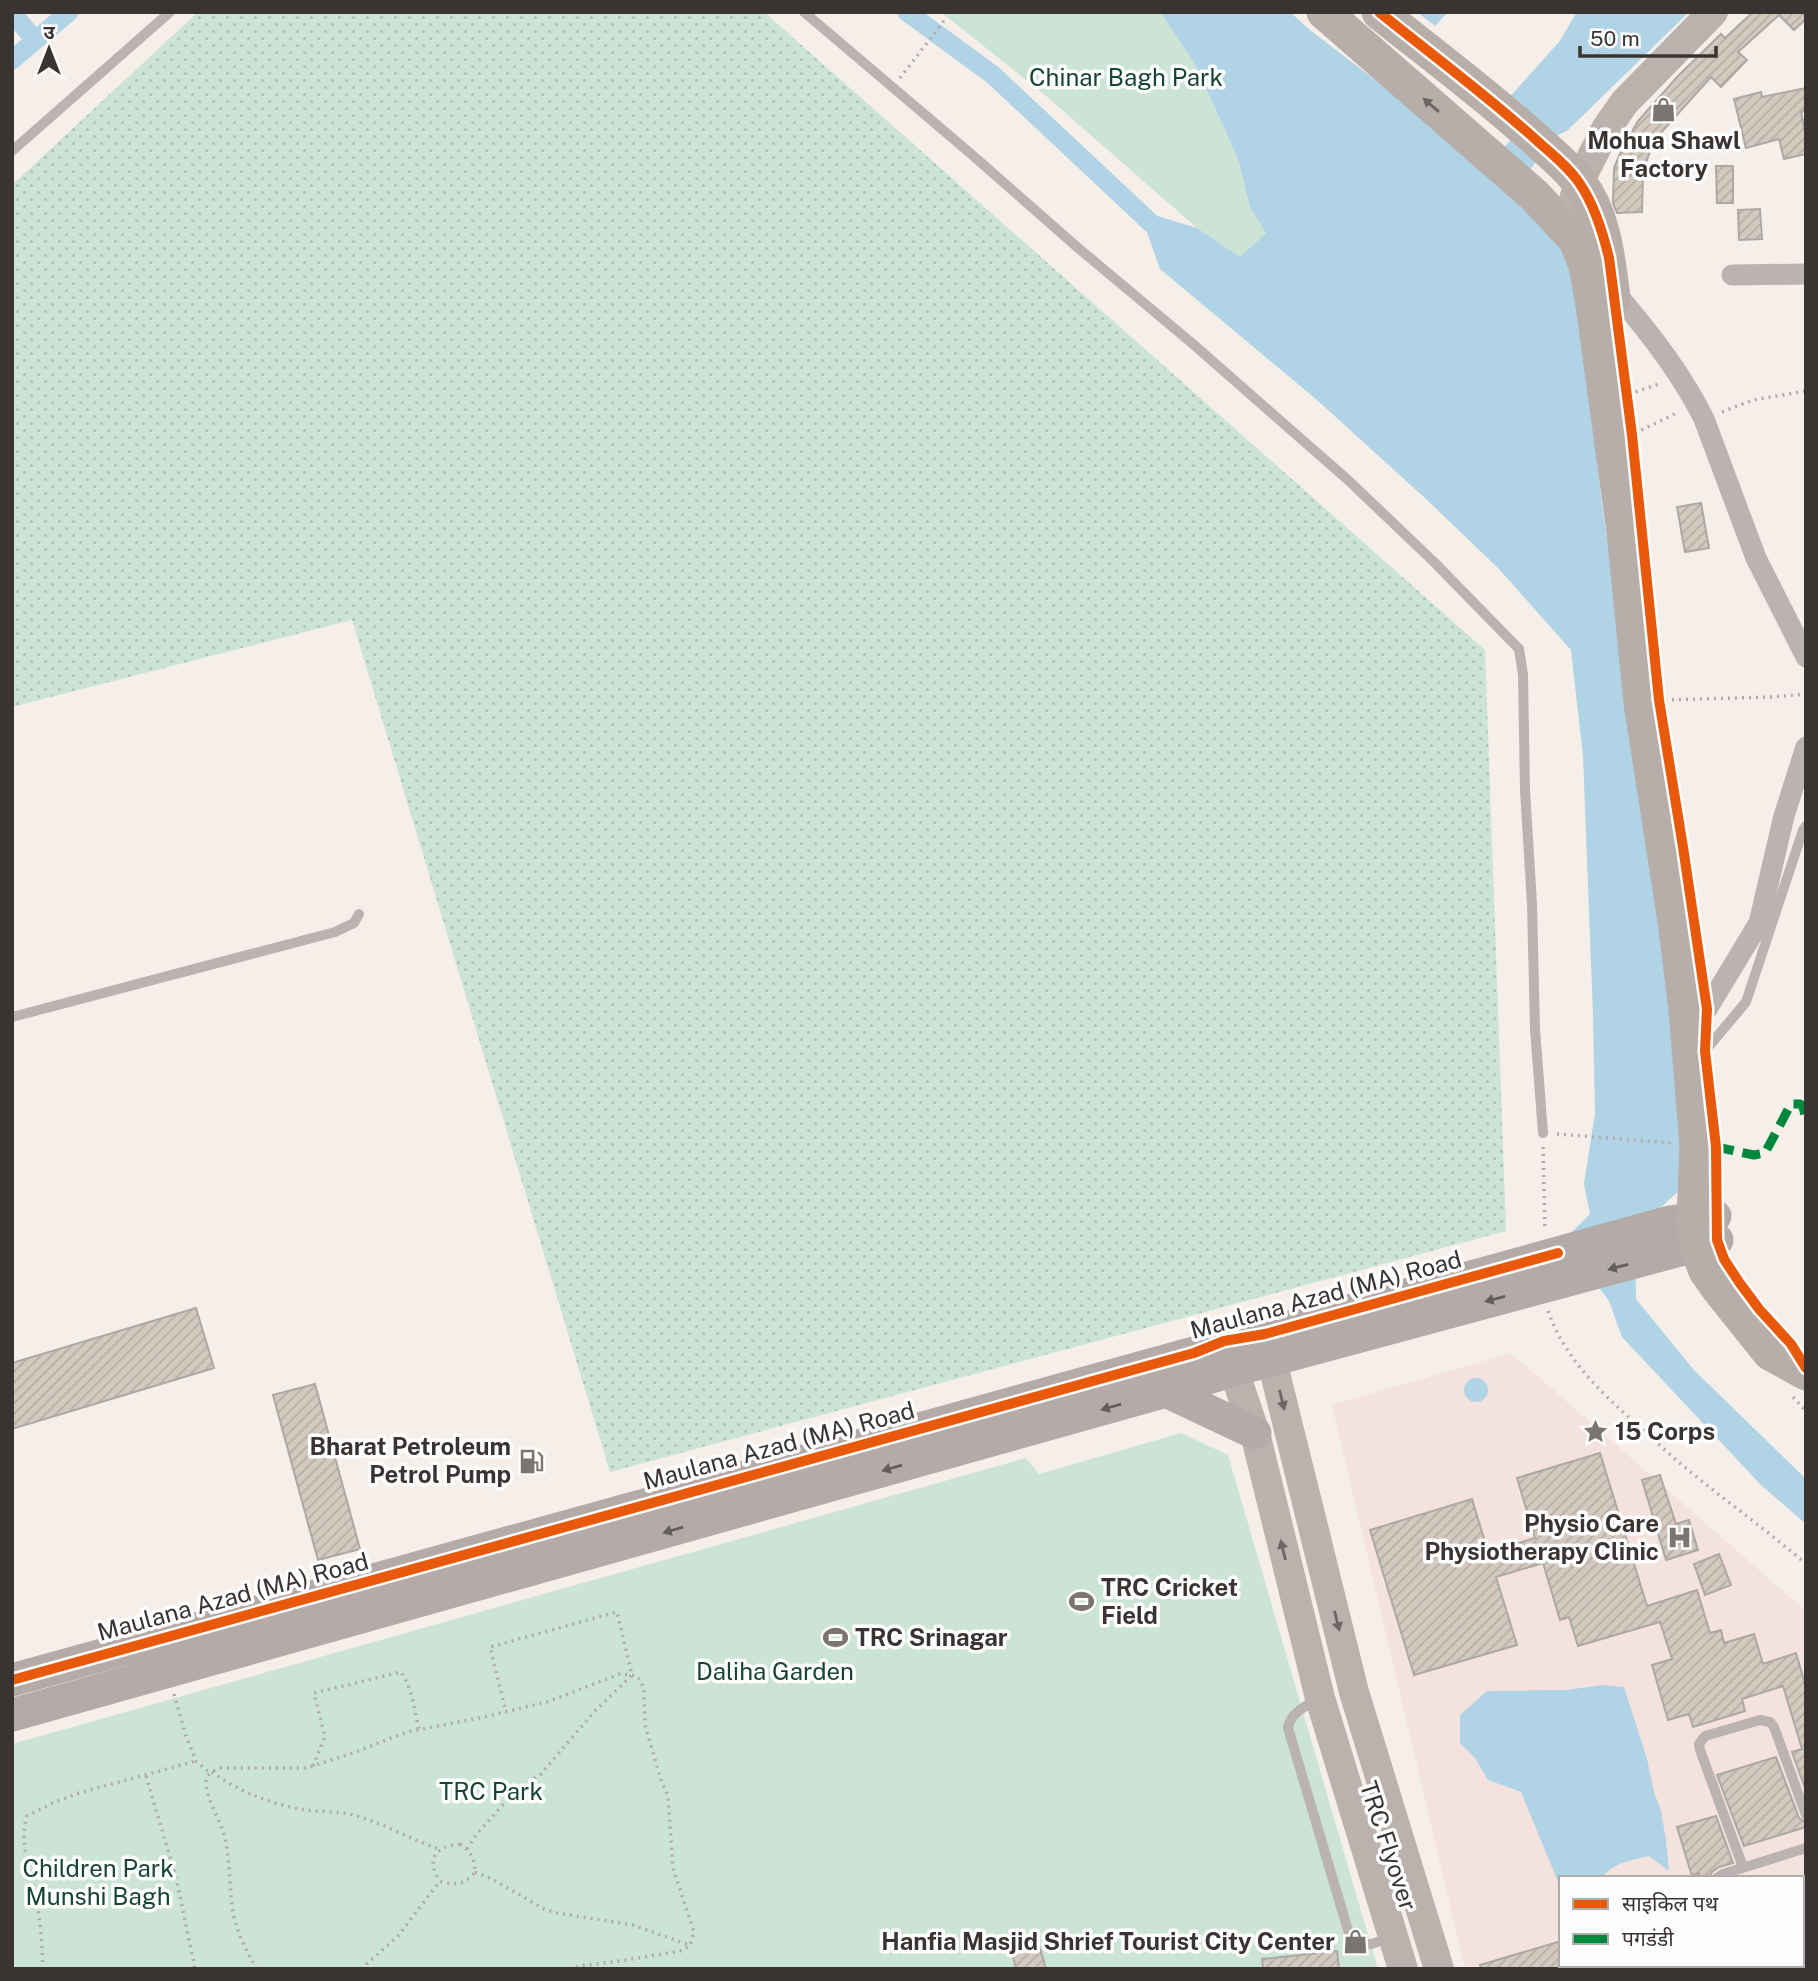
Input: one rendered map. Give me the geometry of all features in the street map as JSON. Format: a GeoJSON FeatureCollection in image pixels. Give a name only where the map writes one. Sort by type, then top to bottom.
{"type":"FeatureCollection","features":[{"type":"Feature","properties":{"kind":"highway"},"geometry":{"type":"LineString","coordinates":[[1324,12],[1534,195],[1566,228],[1582,250],[1593,305],[1624,532],[1641,703],[1685,919],[1707,1009],[1706,1051],[1716,1147],[1694,1232]]}},
{"type":"Feature","properties":{"kind":"highway"},"geometry":{"type":"LineString","coordinates":[[1379,12],[1517,123],[1568,171],[1593,209],[1605,240],[1632,435],[1685,919],[1686,1010],[1697,1146],[1694,1232],[1706,1271],[1718,1288],[1770,1353],[1806,1373]]}},
{"type":"Feature","properties":{"kind":"highway"},"geometry":{"type":"LineString","coordinates":[[1694,1232],[1724,1259],[1759,1309],[1791,1344],[1806,1367]]}},
{"type":"Feature","properties":{"kind":"main road"},"geometry":{"type":"LineString","coordinates":[[1566,228],[1568,171],[1606,129],[1624,103],[1713,12]]}},
{"type":"Feature","properties":{"kind":"main road","name":"Maulana Azad (MA) Road"},"geometry":{"type":"LineString","coordinates":[[12,1715],[1166,1391],[1229,1356],[1694,1232]]}},
{"type":"Feature","properties":{"kind":"main road"},"geometry":{"type":"LineString","coordinates":[[1269,1347],[1354,1692],[1439,1969]]}},
{"type":"Feature","properties":{"kind":"main road","name":"Maulana Azad (MA) Road"},"geometry":{"type":"LineString","coordinates":[[12,1681],[1194,1353],[1229,1356]]}},
{"type":"Feature","properties":{"kind":"main road"},"geometry":{"type":"LineString","coordinates":[[1229,1356],[1255,1433],[1320,1700],[1403,1969]]}},
{"type":"Feature","properties":{"kind":"main road"},"geometry":{"type":"LineString","coordinates":[[1166,1391],[1255,1433]]}},
{"type":"Feature","properties":{"kind":"main road","name":"TRC Flyover"},"geometry":{"type":"LineString","coordinates":[[1354,1692],[1351,1735],[1407,1903],[1425,1969]]}},
{"type":"Feature","properties":{"kind":"main road"},"geometry":{"type":"LineString","coordinates":[[1320,1700],[1351,1735]]}},
{"type":"Feature","properties":{"kind":"street"},"geometry":{"type":"LineString","coordinates":[[1732,275],[1806,274]]}},
{"type":"Feature","properties":{"kind":"street"},"geometry":{"type":"LineString","coordinates":[[1612,289],[1636,316],[1681,378],[1700,411],[1756,558],[1806,657]]}},
{"type":"Feature","properties":{"kind":"street"},"geometry":{"type":"LineString","coordinates":[[1707,1009],[1759,923],[1784,816],[1806,747]]}},
{"type":"Feature","properties":{"kind":"lane"},"geometry":{"type":"LineString","coordinates":[[12,151],[170,12]]}},
{"type":"Feature","properties":{"kind":"lane"},"geometry":{"type":"LineString","coordinates":[[804,12],[1348,480],[1434,562],[1519,649],[1523,675],[1535,1029],[1543,1133]]}},
{"type":"Feature","properties":{"kind":"lane"},"geometry":{"type":"LineString","coordinates":[[1706,1051],[1746,1002],[1806,826]]}},
{"type":"Feature","properties":{"kind":"lane"},"geometry":{"type":"LineString","coordinates":[[12,1017],[335,932],[354,923],[359,914]]}},
{"type":"Feature","properties":{"kind":"lane"},"geometry":{"type":"LineString","coordinates":[[1320,1700],[1296,1713],[1288,1728],[1350,1937],[1366,1945],[1393,1934]]}},
{"type":"Feature","properties":{"kind":"lane"},"geometry":{"type":"LineString","coordinates":[[1743,1867],[1700,1750],[1701,1740],[1706,1736],[1760,1720],[1770,1722],[1806,1815]]}},
{"type":"Feature","properties":{"kind":"lane"},"geometry":{"type":"LineString","coordinates":[[1720,1876],[1806,1848]]}},
{"type":"Feature","properties":{"kind":"path"},"geometry":{"type":"LineString","coordinates":[[892,88],[947,17]]}},
{"type":"Feature","properties":{"kind":"path"},"geometry":{"type":"LineString","coordinates":[[1626,394],[1681,378]]}},
{"type":"Feature","properties":{"kind":"path"},"geometry":{"type":"LineString","coordinates":[[1632,435],[1700,411],[1806,391]]}},
{"type":"Feature","properties":{"kind":"path"},"geometry":{"type":"LineString","coordinates":[[1659,700],[1806,694]]}},
{"type":"Feature","properties":{"kind":"path"},"geometry":{"type":"LineString","coordinates":[[1543,1133],[1555,1330],[1574,1361],[1606,1397],[1688,1470],[1806,1564]]}},
{"type":"Feature","properties":{"kind":"path"},"geometry":{"type":"LineString","coordinates":[[1565,1135],[1672,1143]]}},
{"type":"Feature","properties":{"kind":"path"},"geometry":{"type":"LineString","coordinates":[[506,1712],[490,1647],[617,1612],[632,1675]]}},
{"type":"Feature","properties":{"kind":"path"},"geometry":{"type":"LineString","coordinates":[[168,1671],[186,1736],[196,1761],[211,1773],[259,1797],[306,1810],[349,1814],[439,1849]]}},
{"type":"Feature","properties":{"kind":"path"},"geometry":{"type":"LineString","coordinates":[[313,1766],[325,1737],[314,1693],[401,1672],[411,1695],[419,1730]]}},
{"type":"Feature","properties":{"kind":"path"},"geometry":{"type":"LineString","coordinates":[[257,1969],[242,1942],[235,1921],[225,1836],[206,1780],[211,1773],[219,1768],[306,1768],[407,1732],[547,1702],[620,1674],[632,1675],[641,1681],[644,1690],[645,1725],[668,1796],[673,1868],[694,1932],[690,1946],[680,1951],[573,1969]]}},
{"type":"Feature","properties":{"kind":"path"},"geometry":{"type":"LineString","coordinates":[[467,1849],[508,1799],[541,1774],[594,1712],[632,1675]]}},
{"type":"Feature","properties":{"kind":"path"},"geometry":{"type":"LineString","coordinates":[[43,1969],[37,1902],[24,1852],[23,1828],[27,1816],[79,1793],[196,1761]]}},
{"type":"Feature","properties":{"kind":"path"},"geometry":{"type":"LineString","coordinates":[[146,1776],[176,1877],[195,1969]]}},
{"type":"Feature","properties":{"kind":"path"},"geometry":{"type":"LineString","coordinates":[[460,1844],[467,1849],[475,1872],[470,1879],[448,1884],[440,1881],[432,1867],[439,1849],[460,1844]]}},
{"type":"Feature","properties":{"kind":"path"},"geometry":{"type":"LineString","coordinates":[[475,1872],[544,1909],[633,1925],[690,1946]]}},
{"type":"Feature","properties":{"kind":"path"},"geometry":{"type":"LineString","coordinates":[[361,1969],[398,1936],[440,1881]]}},
{"type":"Feature","properties":{"kind":"shaded area"},"geometry":{"type":"Polygon","coordinates":[[[1511,1353],[1806,1611],[1806,1969],[1465,1969],[1332,1405],[1511,1353]]]}},
{"type":"Feature","properties":{"kind":"green space"},"geometry":{"type":"Polygon","coordinates":[[[198,12],[764,12],[1485,650],[1506,1231],[610,1472],[352,620],[12,707],[12,185],[198,12]]]}},
{"type":"Feature","properties":{"kind":"green space","name":"Chinar Bagh Park"},"geometry":{"type":"Polygon","coordinates":[[[941,12],[1160,12],[1195,64],[1238,159],[1250,208],[1266,233],[1240,257],[1197,228],[1046,96],[941,12]]]}},
{"type":"Feature","properties":{"kind":"green space","name":"TRC Srinagar"},"geometry":{"type":"Polygon","coordinates":[[[1181,1433],[1228,1455],[1378,1969],[12,1969],[12,1744],[1026,1458],[1039,1474],[1181,1433]]]}},
{"type":"Feature","properties":{"kind":"green space"},"geometry":{"type":"Polygon","coordinates":[[[1804,1934],[1806,1969],[1693,1969],[1804,1967],[1804,1934]]]}},
{"type":"Feature","properties":{"kind":"water"},"geometry":{"type":"Polygon","coordinates":[[[1160,12],[1290,12],[1486,165],[1531,120],[1507,100],[1559,42],[1577,12],[1689,12],[1567,131],[1553,137],[1516,191],[1571,259],[1579,301],[1602,505],[1642,768],[1685,1135],[1679,1191],[1661,1207],[1635,1219],[1636,1299],[1693,1369],[1806,1479],[1806,1524],[1761,1485],[1622,1337],[1609,1301],[1564,1240],[1590,1214],[1584,1184],[1595,1113],[1583,756],[1571,650],[1499,569],[1426,499],[1317,400],[1160,269],[1146,229],[1154,215],[1197,228],[1240,257],[1266,233],[1250,208],[1238,159],[1195,64],[1160,12]]]}},
{"type":"Feature","properties":{"kind":"water"},"geometry":{"type":"Polygon","coordinates":[[[1417,12],[1448,12],[1435,26],[1417,12]]]}},
{"type":"Feature","properties":{"kind":"water"},"geometry":{"type":"Polygon","coordinates":[[[1476,1378],[1487,1385],[1488,1390],[1481,1401],[1476,1402],[1465,1395],[1464,1390],[1471,1379],[1476,1378]]]}},
{"type":"Feature","properties":{"kind":"water"},"geometry":{"type":"Polygon","coordinates":[[[1603,1685],[1624,1687],[1661,1811],[1669,1871],[1649,1856],[1617,1866],[1604,1876],[1559,1876],[1559,1884],[1521,1792],[1488,1780],[1475,1758],[1460,1743],[1460,1715],[1487,1691],[1566,1690],[1603,1685]]]}},
{"type":"Feature","properties":{"kind":"building"},"geometry":{"type":"Polygon","coordinates":[[[1753,12],[1806,12],[1806,19],[1794,30],[1779,15],[1738,52],[1747,60],[1721,87],[1711,77],[1657,137],[1643,172],[1642,212],[1617,213],[1613,203],[1614,168],[1638,121],[1678,76],[1721,34],[1725,38],[1753,12]]]}},
{"type":"Feature","properties":{"kind":"building"},"geometry":{"type":"Polygon","coordinates":[[[1806,88],[1806,111],[1801,112],[1806,136],[1806,154],[1784,159],[1779,139],[1746,148],[1734,99],[1761,92],[1762,97],[1806,88]]]}},
{"type":"Feature","properties":{"kind":"building"},"geometry":{"type":"Polygon","coordinates":[[[1716,166],[1733,166],[1733,203],[1717,203],[1716,166]]]}},
{"type":"Feature","properties":{"kind":"building"},"geometry":{"type":"Polygon","coordinates":[[[1760,209],[1762,239],[1739,240],[1738,210],[1760,209]]]}},
{"type":"Feature","properties":{"kind":"building"},"geometry":{"type":"Polygon","coordinates":[[[1701,503],[1709,548],[1685,552],[1677,507],[1701,503]]]}},
{"type":"Feature","properties":{"kind":"building"},"geometry":{"type":"Polygon","coordinates":[[[196,1308],[214,1368],[12,1429],[12,1363],[196,1308]]]}},
{"type":"Feature","properties":{"kind":"building"},"geometry":{"type":"Polygon","coordinates":[[[315,1384],[360,1549],[318,1560],[273,1395],[315,1384]]]}},
{"type":"Feature","properties":{"kind":"building"},"geometry":{"type":"Polygon","coordinates":[[[1600,1453],[1647,1606],[1697,1590],[1710,1633],[1721,1630],[1724,1643],[1754,1634],[1763,1664],[1796,1653],[1806,1687],[1806,1791],[1792,1752],[1802,1749],[1783,1686],[1742,1699],[1745,1711],[1693,1727],[1689,1714],[1668,1720],[1652,1665],[1672,1659],[1660,1622],[1578,1646],[1569,1617],[1560,1620],[1543,1563],[1496,1577],[1517,1645],[1414,1675],[1370,1530],[1472,1499],[1488,1552],[1535,1538],[1517,1478],[1600,1453]]]}},
{"type":"Feature","properties":{"kind":"building"},"geometry":{"type":"Polygon","coordinates":[[[1660,1475],[1676,1524],[1689,1520],[1698,1550],[1666,1560],[1642,1480],[1660,1475]]]}},
{"type":"Feature","properties":{"kind":"building"},"geometry":{"type":"Polygon","coordinates":[[[1719,1554],[1731,1585],[1705,1595],[1694,1564],[1719,1554]]]}},
{"type":"Feature","properties":{"kind":"building"},"geometry":{"type":"Polygon","coordinates":[[[1776,1757],[1799,1818],[1806,1823],[1806,1827],[1744,1846],[1717,1775],[1776,1757]]]}},
{"type":"Feature","properties":{"kind":"building"},"geometry":{"type":"Polygon","coordinates":[[[1716,1816],[1733,1863],[1719,1867],[1710,1876],[1700,1876],[1699,1873],[1692,1876],[1677,1827],[1716,1816]]]}},
{"type":"Feature","properties":{"kind":"building"},"geometry":{"type":"Polygon","coordinates":[[[1559,1942],[1561,1969],[1481,1969],[1480,1965],[1559,1942]]]}},
{"type":"Feature","properties":{"kind":"building"},"geometry":{"type":"Polygon","coordinates":[[[1039,1945],[1046,1969],[1016,1969],[1012,1952],[1039,1945]]]}},
{"type":"Feature","properties":{"kind":"building"},"geometry":{"type":"Polygon","coordinates":[[[1337,1951],[1339,1969],[1263,1969],[1262,1959],[1337,1951]]]}},
{"type":"Feature","properties":{"kind":"waterway"},"geometry":{"type":"LineString","coordinates":[[12,60],[69,12]]}},
{"type":"Feature","properties":{"kind":"waterway"},"geometry":{"type":"LineString","coordinates":[[907,12],[993,75],[1168,239]]}},
{"type":"Feature","properties":{"kind":"waterway"},"geometry":{"type":"LineString","coordinates":[[12,13],[35,40]]}},
{"type":"Feature","properties":{"kind":"marked path"},"geometry":{"type":"LineString","coordinates":[[1716,1147],[1754,1155],[1765,1153],[1791,1104],[1800,1104],[1806,1119]]}},
{"type":"Feature","properties":{"kind":"cycle path"},"geometry":{"type":"LineString","coordinates":[[1379,12],[1496,106],[1564,165],[1585,192],[1601,229],[1609,258],[1632,435],[1659,700],[1707,1009],[1705,1051],[1716,1147],[1717,1240],[1724,1259],[1739,1282],[1791,1344],[1806,1368]]}},
{"type":"Feature","properties":{"kind":"cycle path"},"geometry":{"type":"LineString","coordinates":[[12,1680],[1194,1353],[1224,1341],[1265,1334],[1558,1253]]}},
{"type":"Feature","properties":{"kind":"place","name":"Mohua Shawl Factory"},"geometry":{"type":"Point","coordinates":[1664,110]}},
{"type":"Feature","properties":{"kind":"place","name":"15 Corps"},"geometry":{"type":"Point","coordinates":[1595,1432]}},
{"type":"Feature","properties":{"kind":"place","name":"Bharat Petroleum Petrol Pump"},"geometry":{"type":"Point","coordinates":[531,1461]}},
{"type":"Feature","properties":{"kind":"place","name":"Physio Care Physiotherapy Clinic"},"geometry":{"type":"Point","coordinates":[1679,1538]}},
{"type":"Feature","properties":{"kind":"place","name":"TRC Cricket Field"},"geometry":{"type":"Point","coordinates":[1081,1602]}},
{"type":"Feature","properties":{"kind":"place","name":"TRC Srinagar"},"geometry":{"type":"Point","coordinates":[835,1638]}},
{"type":"Feature","properties":{"kind":"place","name":"Hanfia Masjid Shrief Tourist City Center"},"geometry":{"type":"Point","coordinates":[1355,1942]}},
{"type":"Feature","properties":{"kind":"park label","name":"Daliha Garden"},"geometry":{"type":"Point","coordinates":[775,1672]}},
{"type":"Feature","properties":{"kind":"park label","name":"TRC Park"},"geometry":{"type":"Point","coordinates":[491,1792]}},
{"type":"Feature","properties":{"kind":"park label","name":"Children Park Munshi Bagh"},"geometry":{"type":"Point","coordinates":[98,1883]}}]}
